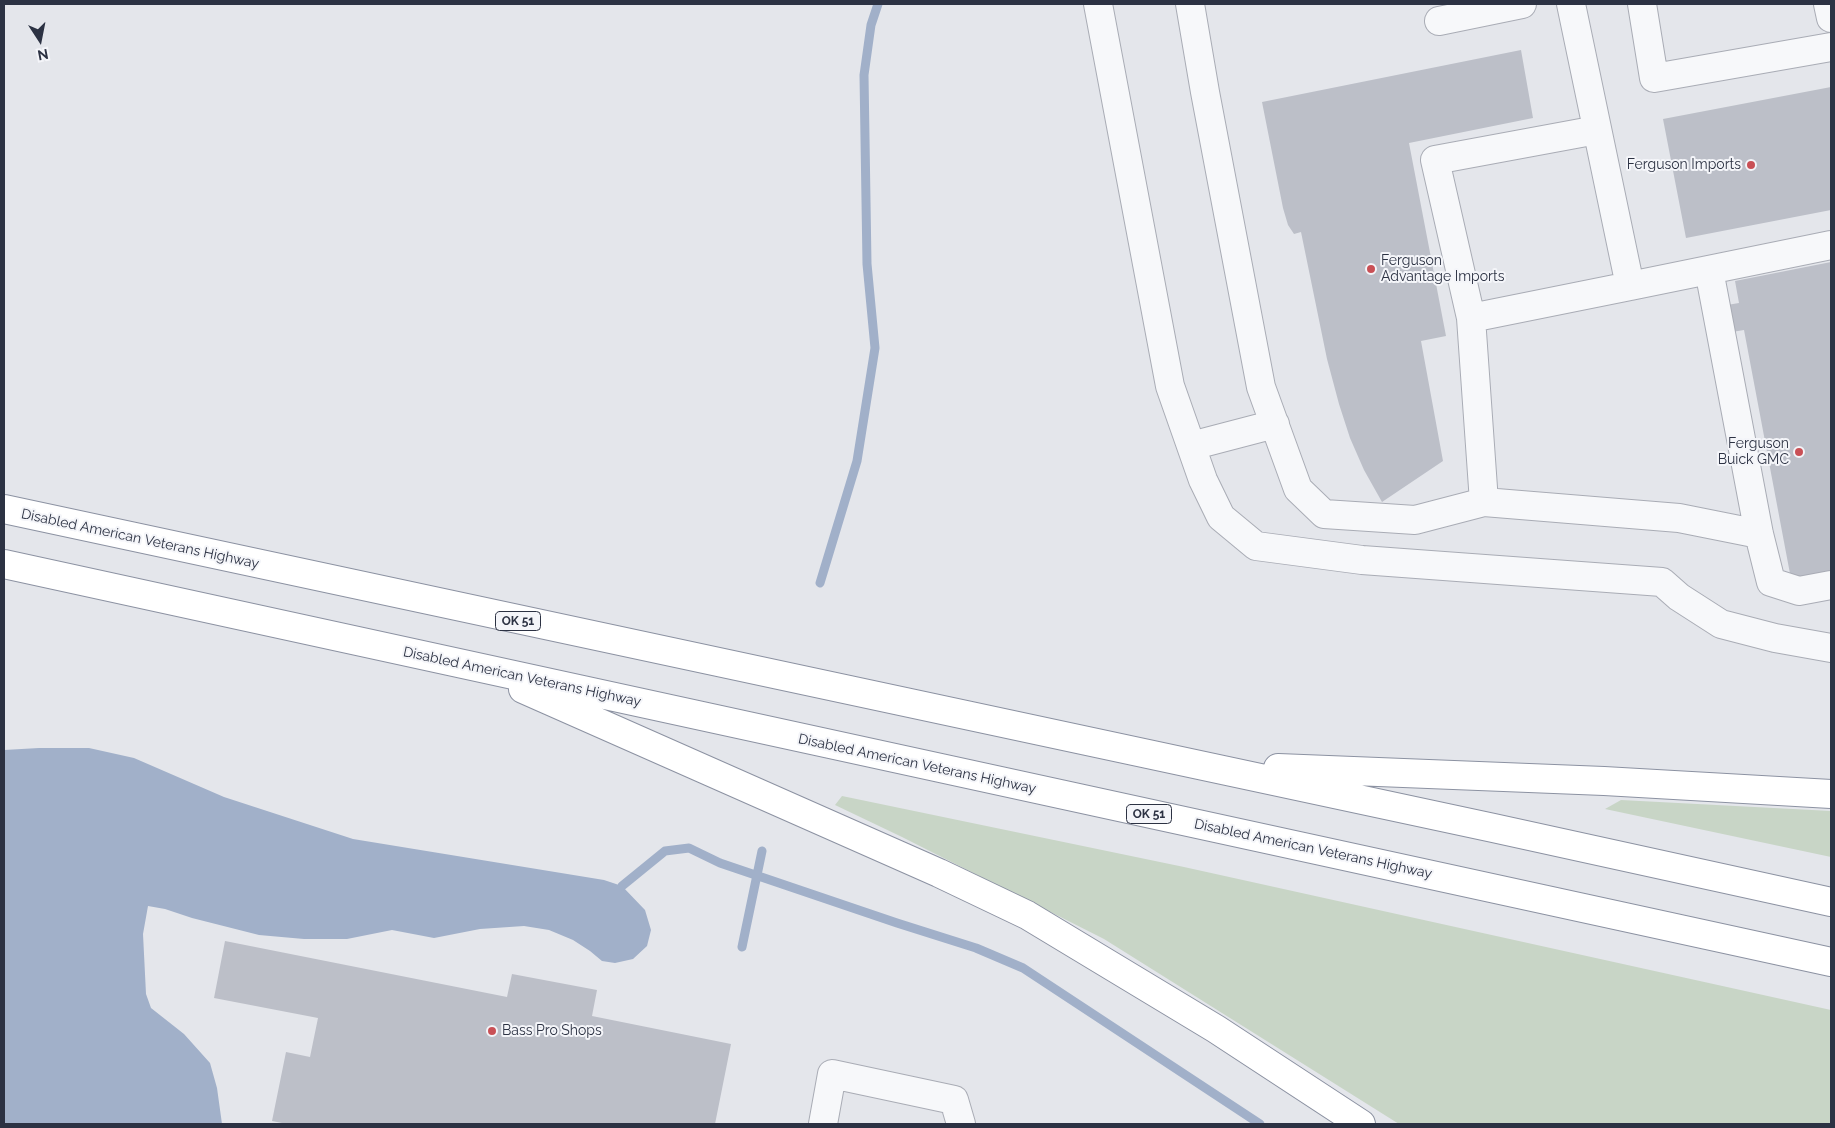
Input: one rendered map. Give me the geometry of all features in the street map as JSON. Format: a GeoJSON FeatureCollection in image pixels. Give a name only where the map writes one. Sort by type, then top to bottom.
{"type":"FeatureCollection","features":[{"type":"Feature","properties":{"kind":"highway","name":"Disabled American Veterans Highway"},"geometry":{"type":"LineString","coordinates":[[4,509],[1831,902]]}},
{"type":"Feature","properties":{"kind":"highway","name":"Disabled American Veterans Highway"},"geometry":{"type":"LineString","coordinates":[[4,564],[1831,962]]}},
{"type":"Feature","properties":{"kind":"highway"},"geometry":{"type":"LineString","coordinates":[[468,665],[939,872],[1027,915],[1216,1028],[1361,1124]]}},
{"type":"Feature","properties":{"kind":"highway"},"geometry":{"type":"LineString","coordinates":[[1203,766],[1604,780],[1831,794]]}},
{"type":"Feature","properties":{"kind":"lane"},"geometry":{"type":"LineString","coordinates":[[1098,4],[1170,386],[1203,480],[1220,517],[1256,546],[1362,560],[1662,582],[1679,597],[1721,624],[1775,638],[1831,648]]}},
{"type":"Feature","properties":{"kind":"lane"},"geometry":{"type":"LineString","coordinates":[[1190,4],[1261,387],[1298,489],[1324,514],[1415,520],[1484,502],[1679,518],[1759,534]]}},
{"type":"Feature","properties":{"kind":"lane"},"geometry":{"type":"LineString","coordinates":[[1439,21],[1493,6],[1522,4]]}},
{"type":"Feature","properties":{"kind":"lane"},"geometry":{"type":"LineString","coordinates":[[1571,4],[1630,286]]}},
{"type":"Feature","properties":{"kind":"lane"},"geometry":{"type":"LineString","coordinates":[[1642,4],[1654,78],[1831,47]]}},
{"type":"Feature","properties":{"kind":"lane"},"geometry":{"type":"LineString","coordinates":[[1828,4],[1831,18]]}},
{"type":"Feature","properties":{"kind":"lane"},"geometry":{"type":"LineString","coordinates":[[1484,502],[1470,318],[1435,160],[1597,130]]}},
{"type":"Feature","properties":{"kind":"lane"},"geometry":{"type":"LineString","coordinates":[[1470,318],[1831,245]]}},
{"type":"Feature","properties":{"kind":"lane"},"geometry":{"type":"LineString","coordinates":[[1709,270],[1759,534],[1771,582],[1799,591],[1831,585]]}},
{"type":"Feature","properties":{"kind":"lane"},"geometry":{"type":"LineString","coordinates":[[1191,446],[1274,424]]}},
{"type":"Feature","properties":{"kind":"lane"},"geometry":{"type":"LineString","coordinates":[[823,1124],[832,1074],[954,1100],[961,1124]]}},
{"type":"Feature","properties":{"kind":"green space"},"geometry":{"type":"Polygon","coordinates":[[[842,796],[1184,867],[1831,1010],[1831,1124],[1399,1124],[1104,939],[835,805],[842,796]]]}},
{"type":"Feature","properties":{"kind":"green space"},"geometry":{"type":"Polygon","coordinates":[[[1621,800],[1831,811],[1831,857],[1605,809],[1621,800]]]}},
{"type":"Feature","properties":{"kind":"water"},"geometry":{"type":"Polygon","coordinates":[[[89,748],[134,758],[224,797],[353,839],[604,880],[622,886],[645,910],[651,930],[647,946],[633,959],[615,963],[602,961],[573,940],[549,930],[524,926],[480,929],[434,938],[392,930],[347,939],[304,939],[259,935],[148,906],[143,934],[146,994],[151,1008],[184,1034],[210,1063],[217,1088],[222,1124],[4,1124],[4,750],[89,748]]]}},
{"type":"Feature","properties":{"kind":"building","name":"Ferguson Advantage Imports"},"geometry":{"type":"Polygon","coordinates":[[[1521,50],[1533,118],[1409,143],[1446,336],[1421,341],[1443,461],[1382,502],[1364,470],[1350,438],[1339,404],[1327,359],[1301,232],[1294,234],[1288,225],[1283,208],[1262,102],[1521,50]]]}},
{"type":"Feature","properties":{"kind":"building","name":"Ferguson Imports"},"geometry":{"type":"Polygon","coordinates":[[[1831,87],[1831,210],[1686,238],[1663,119],[1831,87]]]}},
{"type":"Feature","properties":{"kind":"building","name":"Ferguson Buick GMC"},"geometry":{"type":"Polygon","coordinates":[[[1831,262],[1831,572],[1791,579],[1744,330],[1732,332],[1727,305],[1739,303],[1735,281],[1831,262]]]}},
{"type":"Feature","properties":{"kind":"building","name":"Bass Pro Shops"},"geometry":{"type":"Polygon","coordinates":[[[225,941],[507,997],[512,974],[597,990],[592,1016],[731,1044],[715,1124],[287,1124],[272,1121],[286,1052],[310,1057],[318,1018],[214,998],[225,941]]]}},
{"type":"Feature","properties":{"kind":"waterway"},"geometry":{"type":"LineString","coordinates":[[820,583],[857,461],[875,348],[867,264],[864,75],[871,25],[878,4]]}},
{"type":"Feature","properties":{"kind":"waterway"},"geometry":{"type":"LineString","coordinates":[[622,886],[665,851],[689,848],[720,863],[976,948],[1023,968],[1260,1124]]}},
{"type":"Feature","properties":{"kind":"waterway"},"geometry":{"type":"LineString","coordinates":[[742,947],[762,851]]}},
{"type":"Feature","properties":{"kind":"place","name":"Ferguson Imports"},"geometry":{"type":"Point","coordinates":[1751,165]}},
{"type":"Feature","properties":{"kind":"place","name":"Ferguson Advantage Imports"},"geometry":{"type":"Point","coordinates":[1371,269]}},
{"type":"Feature","properties":{"kind":"place","name":"Ferguson Buick GMC"},"geometry":{"type":"Point","coordinates":[1799,452]}},
{"type":"Feature","properties":{"kind":"place","name":"Bass Pro Shops"},"geometry":{"type":"Point","coordinates":[492,1031]}}]}
